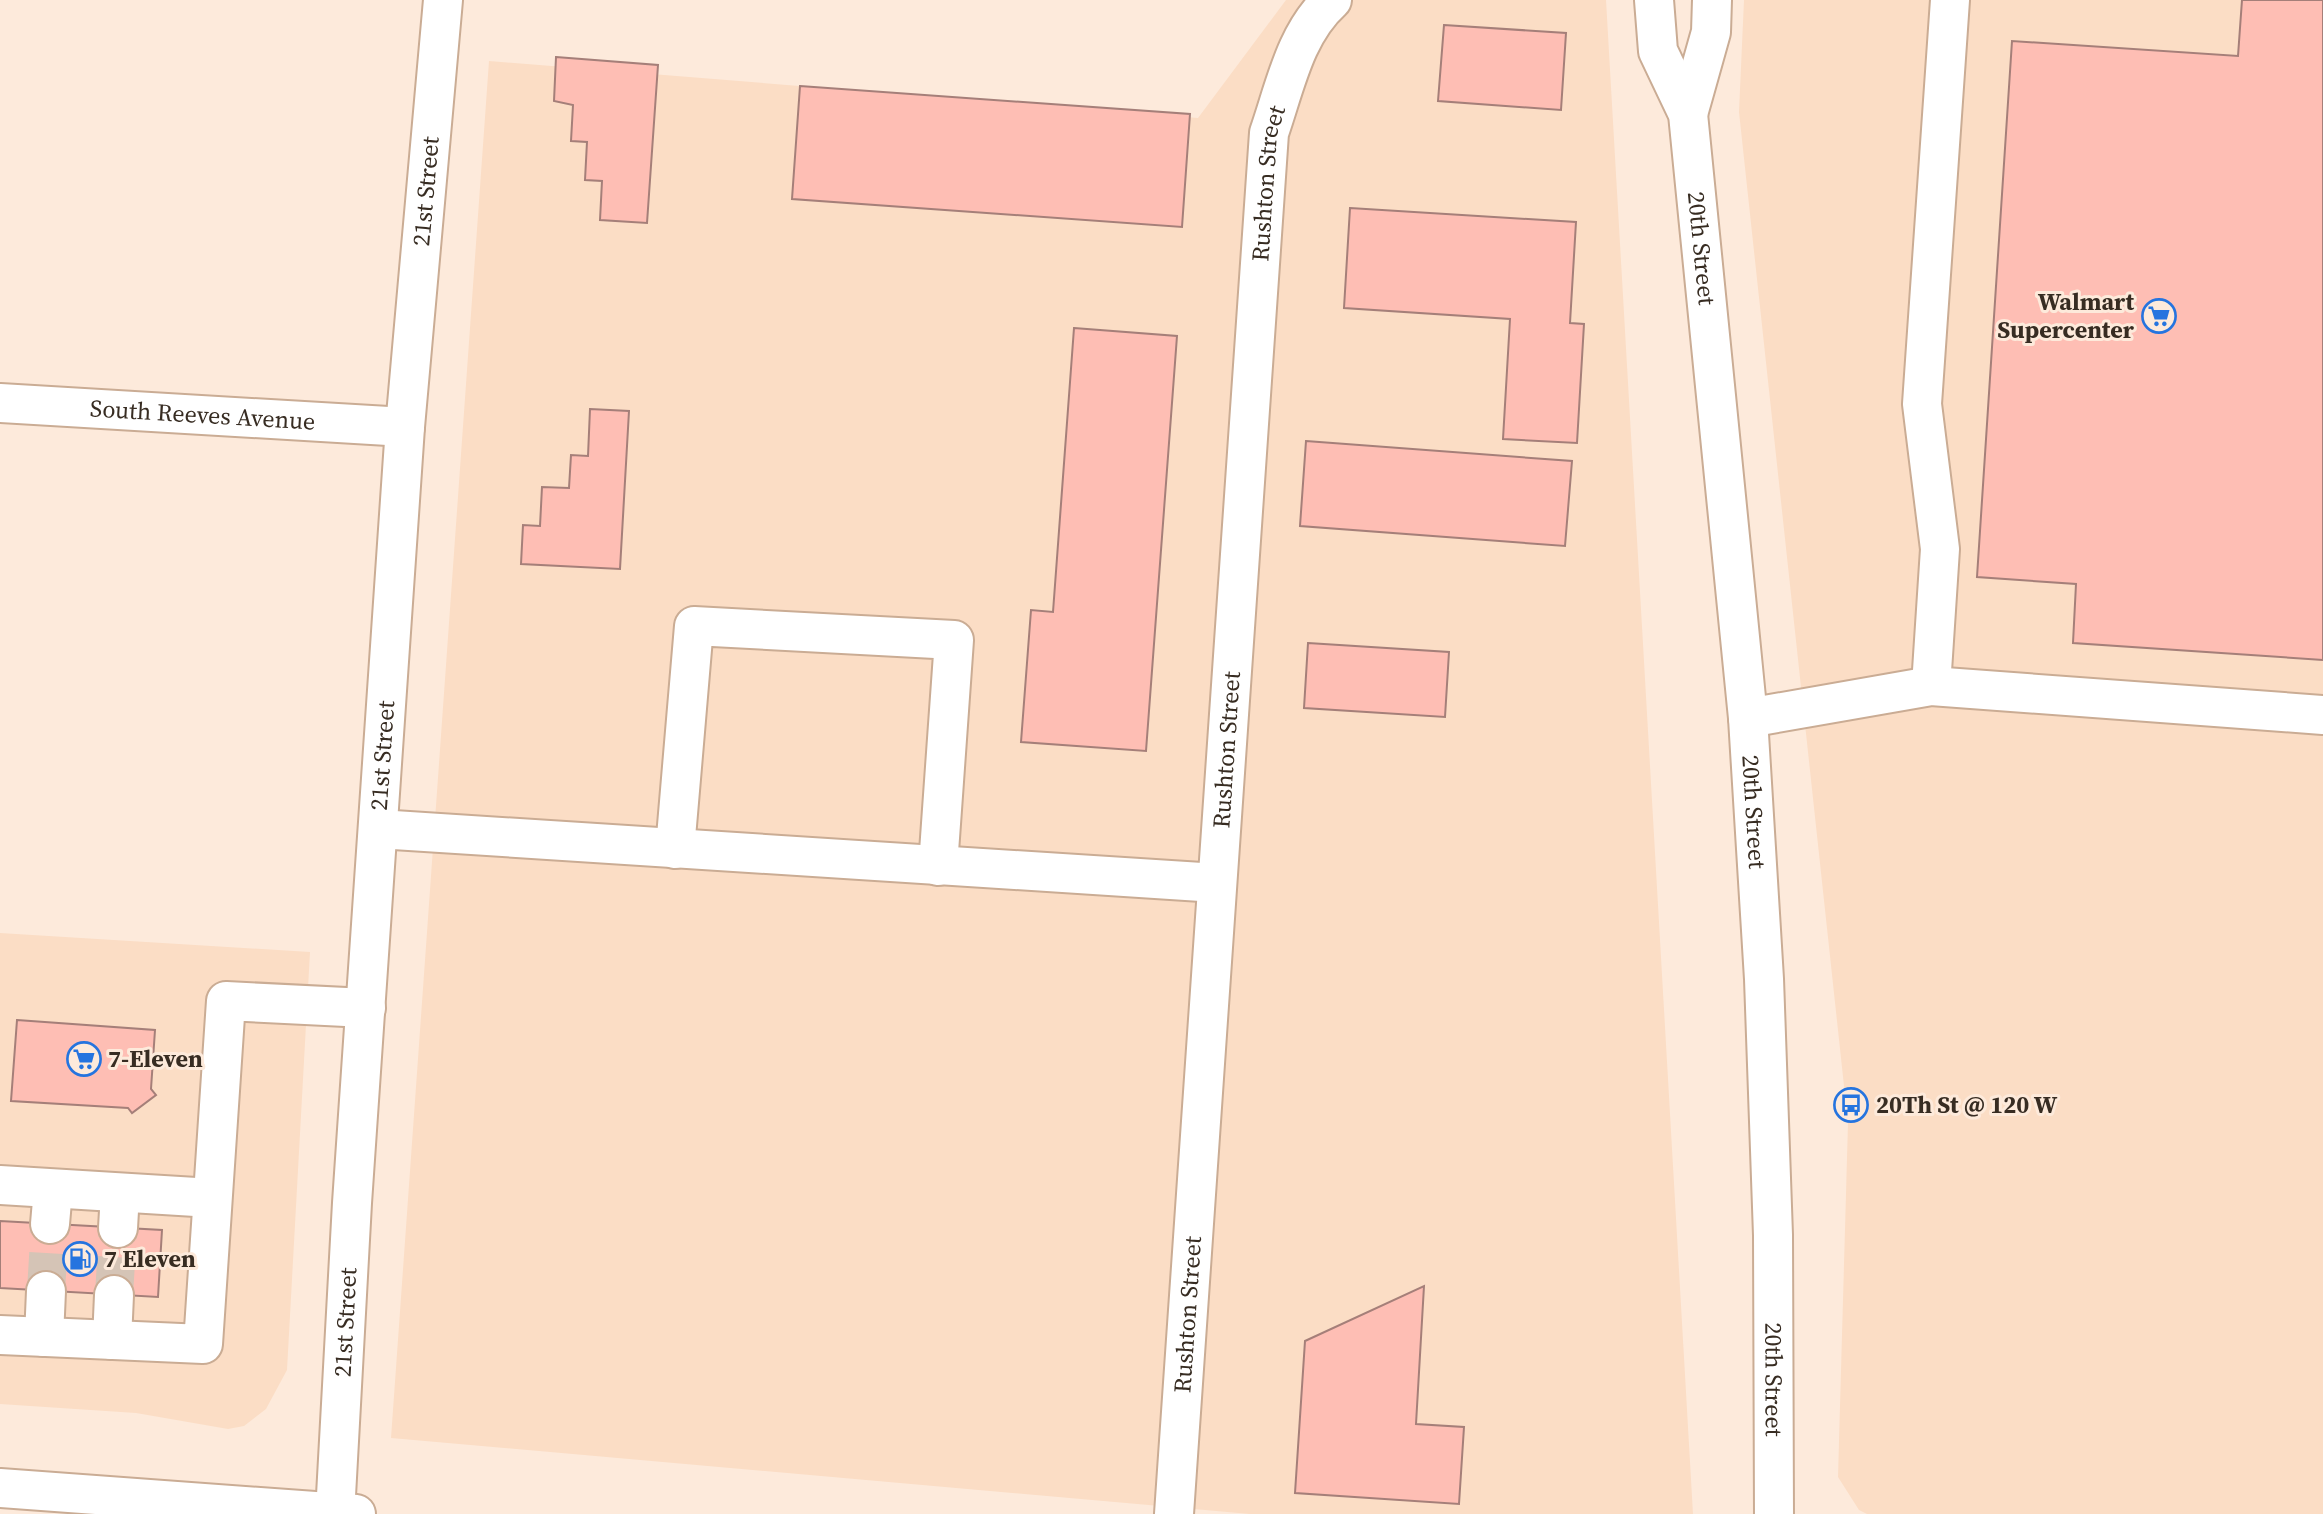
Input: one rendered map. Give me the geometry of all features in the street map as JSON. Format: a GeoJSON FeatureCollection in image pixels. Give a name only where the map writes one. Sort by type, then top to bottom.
{"type":"FeatureCollection","features":[{"type":"Feature","properties":{"kind":"main road","name":"21st Street"},"geometry":{"type":"LineString","coordinates":[[342,1513],[366,1008],[405,427],[443,0]]}},
{"type":"Feature","properties":{"kind":"main road","name":"Rushton Street"},"geometry":{"type":"LineString","coordinates":[[1174,1514],[1269,133],[1301,40],[1315,15],[1332,0]]}},
{"type":"Feature","properties":{"kind":"main road","name":"20th Street"},"geometry":{"type":"LineString","coordinates":[[1654,0],[1658,51],[1688,114],[1748,718],[1764,979],[1773,1235],[1774,1514]]}},
{"type":"Feature","properties":{"kind":"main road"},"geometry":{"type":"LineString","coordinates":[[1678,0],[1688,114]]}},
{"type":"Feature","properties":{"kind":"main road","name":"20th Street"},"geometry":{"type":"LineString","coordinates":[[1688,114],[1712,32],[1712,0]]}},
{"type":"Feature","properties":{"kind":"main road"},"geometry":{"type":"LineString","coordinates":[[1931,686],[1940,549],[1923,404],[1951,0]]}},
{"type":"Feature","properties":{"kind":"main road","name":"South Reeves Avenue"},"geometry":{"type":"LineString","coordinates":[[0,403],[405,427]]}},
{"type":"Feature","properties":{"kind":"main road"},"geometry":{"type":"LineString","coordinates":[[675,849],[694,626],[954,640],[938,866]]}},
{"type":"Feature","properties":{"kind":"main road"},"geometry":{"type":"LineString","coordinates":[[1748,718],[1931,686],[2323,715]]}},
{"type":"Feature","properties":{"kind":"main road"},"geometry":{"type":"LineString","coordinates":[[378,830],[1217,883]]}},
{"type":"Feature","properties":{"kind":"main road"},"geometry":{"type":"LineString","coordinates":[[0,1335],[203,1344],[226,1001],[366,1008]]}},
{"type":"Feature","properties":{"kind":"main road"},"geometry":{"type":"LineString","coordinates":[[0,1185],[52,1206],[119,1210],[212,1198]]}},
{"type":"Feature","properties":{"kind":"main road"},"geometry":{"type":"LineString","coordinates":[[44,1337],[46,1291]]}},
{"type":"Feature","properties":{"kind":"main road"},"geometry":{"type":"LineString","coordinates":[[112,1340],[114,1295]]}},
{"type":"Feature","properties":{"kind":"main road"},"geometry":{"type":"LineString","coordinates":[[0,1488],[342,1513]]}},
{"type":"Feature","properties":{"kind":"shaded area"},"geometry":{"type":"Polygon","coordinates":[[[1286,0],[1606,0],[1693,1514],[1250,1514],[391,1438],[489,61],[1198,118],[1286,0]]]}},
{"type":"Feature","properties":{"kind":"shaded area"},"geometry":{"type":"Polygon","coordinates":[[[1744,0],[2323,0],[2323,1514],[1867,1514],[1859,1510],[1838,1477],[1848,1123],[1739,112],[1744,0]]]}},
{"type":"Feature","properties":{"kind":"shaded area"},"geometry":{"type":"Polygon","coordinates":[[[0,933],[310,952],[287,1370],[266,1409],[244,1426],[228,1429],[136,1413],[0,1404],[0,933]]]}},
{"type":"Feature","properties":{"kind":"building","name":"Walmart Supercenter"},"geometry":{"type":"Polygon","coordinates":[[[2242,0],[2323,0],[2323,660],[2073,643],[2076,584],[1977,577],[2012,41],[2238,56],[2242,0]]]}},
{"type":"Feature","properties":{"kind":"building"},"geometry":{"type":"Polygon","coordinates":[[[1444,25],[1566,33],[1561,110],[1438,101],[1444,25]]]}},
{"type":"Feature","properties":{"kind":"building"},"geometry":{"type":"Polygon","coordinates":[[[556,57],[658,65],[647,223],[600,220],[602,181],[585,180],[587,142],[571,141],[573,105],[554,101],[556,57]]]}},
{"type":"Feature","properties":{"kind":"building"},"geometry":{"type":"Polygon","coordinates":[[[800,86],[1190,114],[1182,227],[792,199],[800,86]]]}},
{"type":"Feature","properties":{"kind":"building"},"geometry":{"type":"Polygon","coordinates":[[[1350,208],[1576,222],[1570,323],[1584,324],[1577,443],[1503,439],[1510,319],[1344,308],[1350,208]]]}},
{"type":"Feature","properties":{"kind":"building"},"geometry":{"type":"Polygon","coordinates":[[[1074,328],[1177,336],[1146,751],[1021,742],[1031,610],[1053,612],[1074,328]]]}},
{"type":"Feature","properties":{"kind":"building"},"geometry":{"type":"Polygon","coordinates":[[[590,409],[629,411],[620,569],[521,564],[523,525],[540,526],[542,487],[569,488],[571,455],[588,456],[590,409]]]}},
{"type":"Feature","properties":{"kind":"building"},"geometry":{"type":"Polygon","coordinates":[[[1306,441],[1572,461],[1565,546],[1300,526],[1306,441]]]}},
{"type":"Feature","properties":{"kind":"building"},"geometry":{"type":"Polygon","coordinates":[[[1308,643],[1449,652],[1445,717],[1304,708],[1308,643]]]}},
{"type":"Feature","properties":{"kind":"building","name":"7-Eleven"},"geometry":{"type":"Polygon","coordinates":[[[17,1020],[155,1030],[151,1089],[156,1095],[132,1113],[128,1108],[11,1101],[17,1020]]]}},
{"type":"Feature","properties":{"kind":"building","name":"7 Eleven"},"geometry":{"type":"Polygon","coordinates":[[[0,1221],[162,1230],[158,1297],[0,1288],[0,1221]]]}},
{"type":"Feature","properties":{"kind":"building"},"geometry":{"type":"Polygon","coordinates":[[[1424,1286],[1416,1424],[1464,1427],[1459,1504],[1295,1493],[1305,1341],[1424,1286]]]}},
{"type":"Feature","properties":{"kind":"tunnel"},"geometry":{"type":"LineString","coordinates":[[46,1291],[50,1224]]}},
{"type":"Feature","properties":{"kind":"tunnel"},"geometry":{"type":"LineString","coordinates":[[114,1295],[118,1228]]}},
{"type":"Feature","properties":{"kind":"place","name":"Walmart Supercenter"},"geometry":{"type":"Point","coordinates":[2159,316]}},
{"type":"Feature","properties":{"kind":"place","name":"7-Eleven"},"geometry":{"type":"Point","coordinates":[84,1059]}},
{"type":"Feature","properties":{"kind":"place","name":"20Th St @ 120 W"},"geometry":{"type":"Point","coordinates":[1851,1105]}},
{"type":"Feature","properties":{"kind":"place","name":"7 Eleven"},"geometry":{"type":"Point","coordinates":[80,1259]}}]}
